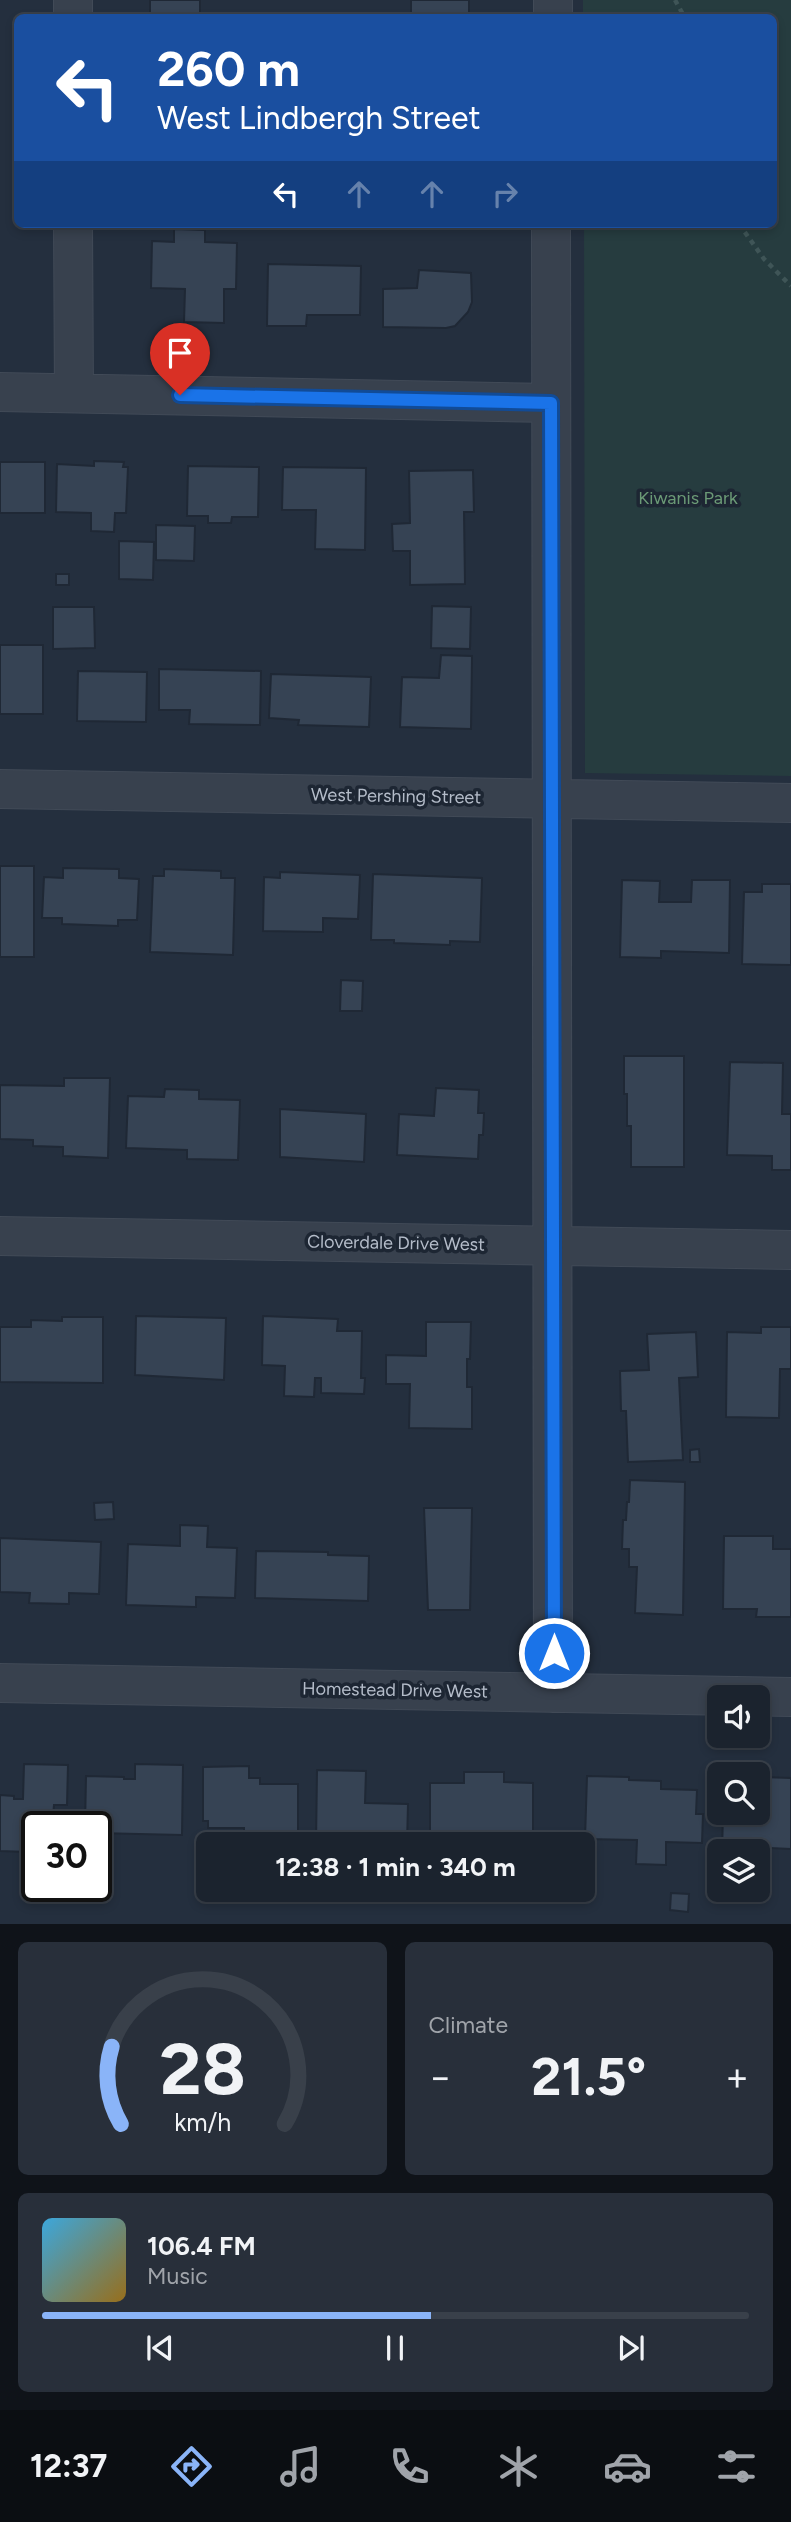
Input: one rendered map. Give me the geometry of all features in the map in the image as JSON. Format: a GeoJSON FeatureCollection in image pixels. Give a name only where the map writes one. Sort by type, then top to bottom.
{"type":"FeatureCollection","features":[{"type":"Feature","properties":{"kind":"street"},"geometry":{"type":"LineString","coordinates":[[73,228],[74,393]]}},
{"type":"Feature","properties":{"kind":"street"},"geometry":{"type":"LineString","coordinates":[[551,228],[553,1693]]}},
{"type":"Feature","properties":{"kind":"street"},"geometry":{"type":"LineString","coordinates":[[0,391],[551,403]]}},
{"type":"Feature","properties":{"kind":"street","name":"West Pershing Street"},"geometry":{"type":"LineString","coordinates":[[0,789],[791,803]]}},
{"type":"Feature","properties":{"kind":"street","name":"Cloverdale Drive West"},"geometry":{"type":"LineString","coordinates":[[0,1236],[791,1250]]}},
{"type":"Feature","properties":{"kind":"street","name":"Homestead Drive West"},"geometry":{"type":"LineString","coordinates":[[0,1683],[791,1697]]}},
{"type":"Feature","properties":{"kind":"path"},"geometry":{"type":"LineString","coordinates":[[742,228],[764,259],[791,286]]}},
{"type":"Feature","properties":{"kind":"green space","name":"Kiwanis Park"},"geometry":{"type":"Polygon","coordinates":[[[583,0],[791,0],[791,776],[585,773],[584,228],[777,228],[777,14],[583,14],[583,0]]]}},
{"type":"Feature","properties":{"kind":"building"},"geometry":{"type":"Polygon","coordinates":[[[150,0],[200,0],[200,14],[150,14],[150,0]]]}},
{"type":"Feature","properties":{"kind":"building"},"geometry":{"type":"Polygon","coordinates":[[[411,0],[469,0],[469,14],[411,14],[411,0]]]}},
{"type":"Feature","properties":{"kind":"building"},"geometry":{"type":"Polygon","coordinates":[[[174,229],[205,230],[205,242],[237,243],[236,289],[224,289],[224,323],[184,322],[185,289],[151,288],[152,241],[174,242],[174,229]]]}},
{"type":"Feature","properties":{"kind":"building"},"geometry":{"type":"Polygon","coordinates":[[[268,264],[361,266],[360,315],[307,315],[306,326],[267,326],[268,264]]]}},
{"type":"Feature","properties":{"kind":"building"},"geometry":{"type":"Polygon","coordinates":[[[419,270],[471,273],[472,302],[468,312],[455,326],[446,328],[383,327],[383,289],[417,288],[419,270]]]}},
{"type":"Feature","properties":{"kind":"building"},"geometry":{"type":"Polygon","coordinates":[[[94,461],[124,462],[123,467],[128,467],[126,513],[115,513],[114,532],[91,531],[91,513],[56,512],[57,464],[94,466],[94,461]]]}},
{"type":"Feature","properties":{"kind":"building"},"geometry":{"type":"Polygon","coordinates":[[[0,462],[45,462],[45,513],[0,513],[0,462]]]}},
{"type":"Feature","properties":{"kind":"building"},"geometry":{"type":"Polygon","coordinates":[[[188,466],[259,467],[258,517],[232,517],[231,523],[208,523],[208,516],[187,516],[188,466]]]}},
{"type":"Feature","properties":{"kind":"building"},"geometry":{"type":"Polygon","coordinates":[[[283,467],[366,468],[365,550],[315,549],[316,510],[282,510],[283,467]]]}},
{"type":"Feature","properties":{"kind":"building"},"geometry":{"type":"Polygon","coordinates":[[[473,470],[474,512],[464,512],[465,584],[410,585],[410,551],[393,551],[392,524],[410,523],[409,471],[473,470]]]}},
{"type":"Feature","properties":{"kind":"building"},"geometry":{"type":"Polygon","coordinates":[[[156,525],[195,526],[194,561],[156,560],[156,525]]]}},
{"type":"Feature","properties":{"kind":"building"},"geometry":{"type":"Polygon","coordinates":[[[119,541],[154,542],[153,580],[119,579],[119,541]]]}},
{"type":"Feature","properties":{"kind":"building"},"geometry":{"type":"Polygon","coordinates":[[[56,574],[69,574],[69,585],[56,585],[56,574]]]}},
{"type":"Feature","properties":{"kind":"building"},"geometry":{"type":"Polygon","coordinates":[[[432,606],[471,607],[470,649],[431,648],[432,606]]]}},
{"type":"Feature","properties":{"kind":"building"},"geometry":{"type":"Polygon","coordinates":[[[53,607],[94,607],[95,648],[53,649],[53,607]]]}},
{"type":"Feature","properties":{"kind":"building"},"geometry":{"type":"Polygon","coordinates":[[[0,645],[43,645],[43,714],[0,714],[0,645]]]}},
{"type":"Feature","properties":{"kind":"building"},"geometry":{"type":"Polygon","coordinates":[[[441,655],[472,656],[471,729],[400,727],[402,677],[439,678],[441,655]]]}},
{"type":"Feature","properties":{"kind":"building"},"geometry":{"type":"Polygon","coordinates":[[[159,669],[261,671],[260,725],[189,724],[190,710],[159,710],[159,669]]]}},
{"type":"Feature","properties":{"kind":"building"},"geometry":{"type":"Polygon","coordinates":[[[78,671],[147,672],[146,722],[77,721],[78,671]]]}},
{"type":"Feature","properties":{"kind":"building"},"geometry":{"type":"Polygon","coordinates":[[[271,674],[371,677],[369,727],[298,725],[299,720],[269,718],[271,674]]]}},
{"type":"Feature","properties":{"kind":"building"},"geometry":{"type":"Polygon","coordinates":[[[0,866],[34,866],[34,957],[0,957],[0,866]]]}},
{"type":"Feature","properties":{"kind":"building"},"geometry":{"type":"Polygon","coordinates":[[[63,868],[119,869],[119,878],[139,879],[137,920],[118,920],[118,926],[62,924],[62,918],[42,918],[44,877],[63,878],[63,868]]]}},
{"type":"Feature","properties":{"kind":"building"},"geometry":{"type":"Polygon","coordinates":[[[164,869],[221,871],[221,878],[235,878],[233,955],[150,952],[153,876],[164,876],[164,869]]]}},
{"type":"Feature","properties":{"kind":"building"},"geometry":{"type":"Polygon","coordinates":[[[280,872],[360,875],[358,919],[323,918],[323,932],[263,931],[264,877],[280,878],[280,872]]]}},
{"type":"Feature","properties":{"kind":"building"},"geometry":{"type":"Polygon","coordinates":[[[373,874],[482,878],[480,942],[450,941],[450,945],[371,940],[373,874]]]}},
{"type":"Feature","properties":{"kind":"building"},"geometry":{"type":"Polygon","coordinates":[[[622,880],[660,881],[659,902],[691,902],[692,880],[730,880],[729,953],[661,951],[661,958],[620,957],[622,880]]]}},
{"type":"Feature","properties":{"kind":"building"},"geometry":{"type":"Polygon","coordinates":[[[762,884],[791,884],[791,965],[742,964],[744,892],[762,892],[762,884]]]}},
{"type":"Feature","properties":{"kind":"building"},"geometry":{"type":"Polygon","coordinates":[[[341,980],[363,981],[362,1011],[340,1011],[341,980]]]}},
{"type":"Feature","properties":{"kind":"building"},"geometry":{"type":"Polygon","coordinates":[[[624,1056],[684,1056],[684,1167],[631,1167],[631,1126],[627,1126],[624,1056]]]}},
{"type":"Feature","properties":{"kind":"building"},"geometry":{"type":"Polygon","coordinates":[[[730,1062],[783,1063],[782,1114],[791,1114],[791,1170],[772,1170],[772,1156],[727,1155],[730,1062]]]}},
{"type":"Feature","properties":{"kind":"building"},"geometry":{"type":"Polygon","coordinates":[[[64,1078],[110,1078],[108,1158],[63,1156],[63,1147],[33,1146],[33,1140],[0,1139],[0,1085],[64,1086],[64,1078]]]}},
{"type":"Feature","properties":{"kind":"building"},"geometry":{"type":"Polygon","coordinates":[[[436,1088],[479,1090],[478,1113],[484,1113],[483,1135],[479,1135],[478,1159],[397,1155],[399,1114],[434,1116],[436,1088]]]}},
{"type":"Feature","properties":{"kind":"building"},"geometry":{"type":"Polygon","coordinates":[[[165,1089],[199,1090],[199,1099],[240,1100],[238,1160],[187,1159],[187,1150],[126,1148],[128,1096],[164,1097],[165,1089]]]}},
{"type":"Feature","properties":{"kind":"building"},"geometry":{"type":"Polygon","coordinates":[[[280,1109],[366,1114],[364,1162],[280,1157],[280,1109]]]}},
{"type":"Feature","properties":{"kind":"building"},"geometry":{"type":"Polygon","coordinates":[[[136,1316],[226,1318],[224,1380],[135,1375],[136,1316]]]}},
{"type":"Feature","properties":{"kind":"building"},"geometry":{"type":"Polygon","coordinates":[[[263,1316],[338,1319],[337,1331],[362,1331],[361,1378],[365,1378],[364,1394],[321,1393],[321,1378],[315,1378],[314,1397],[284,1396],[285,1366],[262,1365],[263,1316]]]}},
{"type":"Feature","properties":{"kind":"building"},"geometry":{"type":"Polygon","coordinates":[[[62,1317],[103,1317],[103,1383],[0,1382],[0,1327],[31,1327],[31,1320],[62,1321],[62,1317]]]}},
{"type":"Feature","properties":{"kind":"building"},"geometry":{"type":"Polygon","coordinates":[[[426,1322],[471,1322],[467,1387],[472,1387],[472,1429],[409,1428],[410,1384],[386,1384],[386,1355],[426,1356],[426,1322]]]}},
{"type":"Feature","properties":{"kind":"building"},"geometry":{"type":"Polygon","coordinates":[[[761,1327],[791,1327],[791,1369],[780,1369],[779,1418],[726,1417],[727,1332],[761,1333],[761,1327]]]}},
{"type":"Feature","properties":{"kind":"building"},"geometry":{"type":"Polygon","coordinates":[[[696,1332],[698,1377],[679,1378],[683,1460],[628,1462],[626,1411],[621,1411],[620,1371],[649,1370],[647,1334],[696,1332]]]}},
{"type":"Feature","properties":{"kind":"building"},"geometry":{"type":"Polygon","coordinates":[[[699,1449],[700,1462],[690,1462],[690,1450],[699,1449]]]}},
{"type":"Feature","properties":{"kind":"building"},"geometry":{"type":"Polygon","coordinates":[[[630,1480],[685,1482],[683,1615],[635,1613],[637,1567],[629,1567],[629,1549],[622,1549],[623,1520],[626,1520],[630,1480]]]}},
{"type":"Feature","properties":{"kind":"building"},"geometry":{"type":"Polygon","coordinates":[[[113,1502],[114,1519],[95,1520],[94,1503],[113,1502]]]}},
{"type":"Feature","properties":{"kind":"building"},"geometry":{"type":"Polygon","coordinates":[[[424,1508],[472,1508],[470,1610],[428,1610],[424,1508]]]}},
{"type":"Feature","properties":{"kind":"building"},"geometry":{"type":"Polygon","coordinates":[[[180,1525],[208,1526],[207,1547],[237,1548],[235,1598],[196,1597],[196,1607],[126,1605],[128,1544],[180,1546],[180,1525]]]}},
{"type":"Feature","properties":{"kind":"building"},"geometry":{"type":"Polygon","coordinates":[[[724,1536],[773,1536],[773,1549],[791,1549],[791,1617],[756,1617],[757,1609],[723,1609],[724,1536]]]}},
{"type":"Feature","properties":{"kind":"building"},"geometry":{"type":"Polygon","coordinates":[[[0,1538],[101,1542],[99,1594],[69,1593],[69,1604],[29,1603],[30,1593],[0,1592],[0,1538]]]}},
{"type":"Feature","properties":{"kind":"building"},"geometry":{"type":"Polygon","coordinates":[[[256,1551],[328,1552],[328,1555],[369,1556],[368,1601],[255,1598],[256,1551]]]}},
{"type":"Feature","properties":{"kind":"building"},"geometry":{"type":"Polygon","coordinates":[[[24,1764],[68,1765],[67,1805],[54,1805],[53,1811],[21,1811],[21,1852],[0,1851],[0,1795],[23,1799],[24,1764]]]}},
{"type":"Feature","properties":{"kind":"building"},"geometry":{"type":"Polygon","coordinates":[[[135,1764],[183,1765],[182,1835],[112,1833],[112,1811],[85,1811],[86,1776],[135,1779],[135,1764]]]}},
{"type":"Feature","properties":{"kind":"building"},"geometry":{"type":"Polygon","coordinates":[[[249,1766],[249,1778],[260,1778],[260,1784],[298,1784],[298,1831],[244,1832],[244,1828],[208,1828],[208,1821],[203,1821],[203,1767],[249,1766]]]}},
{"type":"Feature","properties":{"kind":"building"},"geometry":{"type":"Polygon","coordinates":[[[317,1770],[366,1771],[365,1803],[408,1804],[407,1832],[316,1832],[317,1770]]]}},
{"type":"Feature","properties":{"kind":"building"},"geometry":{"type":"Polygon","coordinates":[[[464,1772],[504,1772],[504,1782],[533,1783],[533,1832],[430,1832],[430,1783],[464,1783],[464,1772]]]}},
{"type":"Feature","properties":{"kind":"building"},"geometry":{"type":"Polygon","coordinates":[[[587,1776],[661,1781],[661,1789],[697,1790],[696,1814],[703,1814],[702,1843],[666,1842],[666,1865],[636,1864],[637,1840],[595,1839],[595,1832],[585,1832],[587,1776]]]}},
{"type":"Feature","properties":{"kind":"building"},"geometry":{"type":"Polygon","coordinates":[[[770,1777],[791,1778],[791,1849],[770,1848],[770,1839],[722,1839],[723,1825],[770,1825],[770,1777]]]}},
{"type":"Feature","properties":{"kind":"building"},"geometry":{"type":"Polygon","coordinates":[[[671,1893],[689,1894],[688,1912],[670,1910],[671,1893]]]}},
{"type":"Feature","properties":{"kind":"route"},"geometry":{"type":"LineString","coordinates":[[180,395],[551,403],[554,1653]]}}]}
